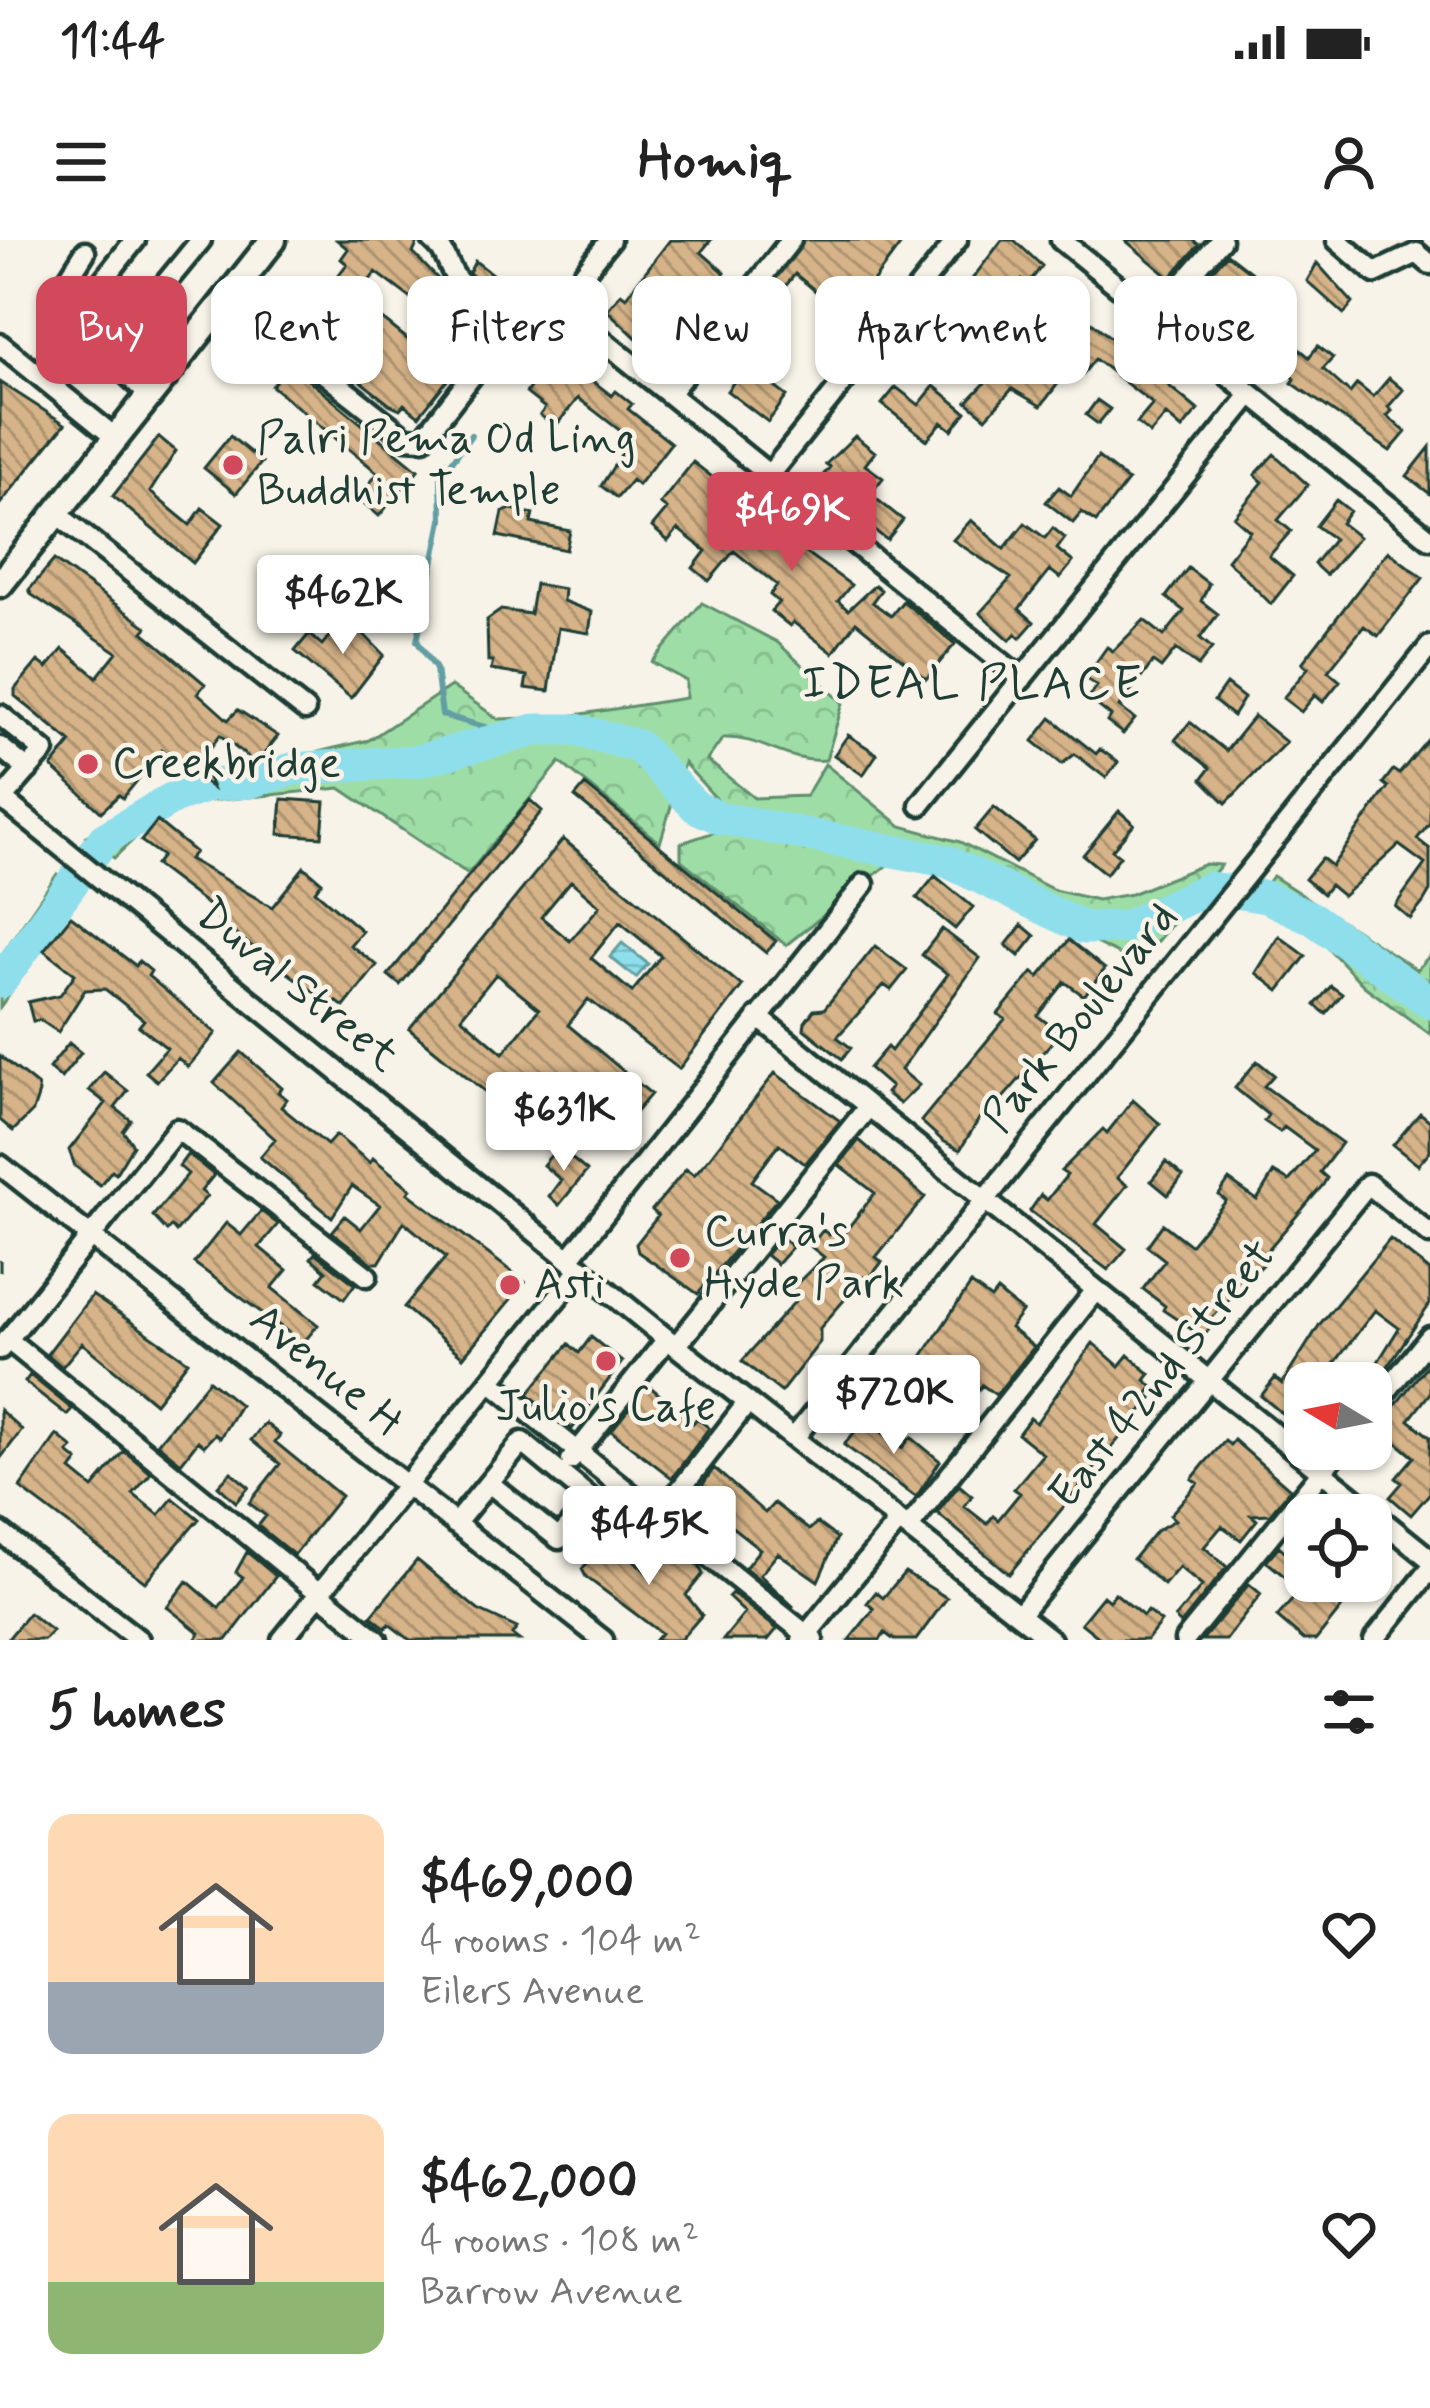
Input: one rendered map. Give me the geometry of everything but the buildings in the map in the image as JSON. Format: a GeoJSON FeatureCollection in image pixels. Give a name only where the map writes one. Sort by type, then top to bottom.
{"type":"FeatureCollection","features":[{"type":"Feature","properties":{"kind":"main road"},"geometry":{"type":"LineString","coordinates":[[245,276],[273,240]]}},
{"type":"Feature","properties":{"kind":"main road"},"geometry":{"type":"LineString","coordinates":[[0,584],[211,319]]}},
{"type":"Feature","properties":{"kind":"street"},"geometry":{"type":"LineString","coordinates":[[106,276],[135,240]]}},
{"type":"Feature","properties":{"kind":"street"},"geometry":{"type":"LineString","coordinates":[[171,276],[201,240]]}},
{"type":"Feature","properties":{"kind":"street"},"geometry":{"type":"LineString","coordinates":[[337,384],[406,438],[423,439],[505,333],[497,314],[454,276],[445,251],[432,240]]}},
{"type":"Feature","properties":{"kind":"street"},"geometry":{"type":"LineString","coordinates":[[610,240],[559,304],[1022,679]]}},
{"type":"Feature","properties":{"kind":"street"},"geometry":{"type":"LineString","coordinates":[[669,394],[791,240]]}},
{"type":"Feature","properties":{"kind":"street"},"geometry":{"type":"LineString","coordinates":[[769,475],[957,240]]}},
{"type":"Feature","properties":{"kind":"street"},"geometry":{"type":"LineString","coordinates":[[1061,240],[1114,283]]}},
{"type":"Feature","properties":{"kind":"street"},"geometry":{"type":"LineString","coordinates":[[1190,276],[1222,240]]}},
{"type":"Feature","properties":{"kind":"street"},"geometry":{"type":"LineString","coordinates":[[1337,240],[1375,273],[1417,253],[1430,264]]}},
{"type":"Feature","properties":{"kind":"street"},"geometry":{"type":"LineString","coordinates":[[70,276],[85,252]]}},
{"type":"Feature","properties":{"kind":"street"},"geometry":{"type":"LineString","coordinates":[[0,344],[117,439]]}},
{"type":"Feature","properties":{"kind":"street"},"geometry":{"type":"LineString","coordinates":[[136,384],[150,396]]}},
{"type":"Feature","properties":{"kind":"street"},"geometry":{"type":"LineString","coordinates":[[1239,384],[1430,538]]}},
{"type":"Feature","properties":{"kind":"street"},"geometry":{"type":"LineString","coordinates":[[920,805],[1251,394]]}},
{"type":"Feature","properties":{"kind":"street"},"geometry":{"type":"LineString","coordinates":[[57,514],[305,710]]}},
{"type":"Feature","properties":{"kind":"street","name":"Park Boulevard"},"geometry":{"type":"LineString","coordinates":[[794,1438],[1430,646]]}},
{"type":"Feature","properties":{"kind":"street"},"geometry":{"type":"LineString","coordinates":[[0,715],[44,751],[1,798]]}},
{"type":"Feature","properties":{"kind":"street"},"geometry":{"type":"LineString","coordinates":[[0,747],[28,770]]}},
{"type":"Feature","properties":{"kind":"street","name":"Duval Street"},"geometry":{"type":"LineString","coordinates":[[1,798],[671,1342],[1051,1640]]}},
{"type":"Feature","properties":{"kind":"street"},"geometry":{"type":"LineString","coordinates":[[282,1640],[490,1381],[758,1017],[864,884]]}},
{"type":"Feature","properties":{"kind":"street"},"geometry":{"type":"LineString","coordinates":[[758,1017],[1430,1558]]}},
{"type":"Feature","properties":{"kind":"street"},"geometry":{"type":"LineString","coordinates":[[560,1473],[869,1106]]}},
{"type":"Feature","properties":{"kind":"street"},"geometry":{"type":"LineString","coordinates":[[367,1276],[177,1130],[4,1344],[377,1640]]}},
{"type":"Feature","properties":{"kind":"street","name":"Avenue H"},"geometry":{"type":"LineString","coordinates":[[0,1165],[603,1640]]}},
{"type":"Feature","properties":{"kind":"street","name":"East 42nd Street"},"geometry":{"type":"LineString","coordinates":[[1019,1615],[1368,1184],[1430,1234]]}},
{"type":"Feature","properties":{"kind":"street"},"geometry":{"type":"LineString","coordinates":[[490,1381],[807,1638],[1096,1290]]}},
{"type":"Feature","properties":{"kind":"street"},"geometry":{"type":"LineString","coordinates":[[1392,1384],[1430,1337]]}},
{"type":"Feature","properties":{"kind":"street"},"geometry":{"type":"LineString","coordinates":[[659,1516],[748,1402]]}},
{"type":"Feature","properties":{"kind":"street"},"geometry":{"type":"LineString","coordinates":[[455,1524],[522,1442],[592,1498],[559,1539],[489,1483]]}},
{"type":"Feature","properties":{"kind":"street"},"geometry":{"type":"LineString","coordinates":[[1185,1640],[1322,1471]]}},
{"type":"Feature","properties":{"kind":"street"},"geometry":{"type":"LineString","coordinates":[[0,1532],[140,1640]]}},
{"type":"Feature","properties":{"kind":"street"},"geometry":{"type":"LineString","coordinates":[[1374,1640],[1430,1570]]}},
{"type":"Feature","properties":{"kind":"path"},"geometry":{"type":"LineString","coordinates":[[0,1260],[0,1273]]}},
{"type":"Feature","properties":{"kind":"green space"},"geometry":{"type":"Polygon","coordinates":[[[702,603],[777,642],[843,703],[826,760],[799,758],[749,741],[723,738],[707,760],[754,798],[806,796],[825,764],[901,826],[960,842],[1054,890],[1097,900],[1131,894],[1205,864],[1221,865],[1138,964],[958,875],[891,862],[786,945],[681,860],[681,843],[715,832],[730,814],[684,763],[660,843],[560,762],[468,874],[340,788],[170,805],[114,858],[86,836],[190,782],[369,740],[451,686],[498,719],[562,717],[686,698],[686,681],[652,662],[702,603]]]}},
{"type":"Feature","properties":{"kind":"green space"},"geometry":{"type":"Polygon","coordinates":[[[57,874],[80,895],[0,1007],[0,957],[57,874]]]}},
{"type":"Feature","properties":{"kind":"green space"},"geometry":{"type":"Polygon","coordinates":[[[1273,876],[1417,970],[1430,955],[1430,1034],[1364,986],[1309,928],[1252,906],[1273,876]]]}},
{"type":"Feature","properties":{"kind":"water"},"geometry":{"type":"Polygon","coordinates":[[[622,943],[648,964],[636,978],[610,957],[622,943]]]}},
{"type":"Feature","properties":{"kind":"waterway"},"geometry":{"type":"LineString","coordinates":[[471,435],[441,477],[442,520],[417,641],[436,669],[442,715],[513,735]]}},
{"type":"Feature","properties":{"kind":"waterway"},"geometry":{"type":"LineString","coordinates":[[372,574],[383,590],[422,608]]}},
{"type":"Feature","properties":{"kind":"waterway"},"geometry":{"type":"LineString","coordinates":[[0,982],[104,839],[173,798],[211,785],[250,782],[292,769],[418,761],[535,730],[576,730],[638,746],[696,807],[720,818],[946,861],[1084,928],[1126,927],[1210,888],[1266,897],[1312,918],[1430,1002]]}},
{"type":"Feature","properties":{"kind":"place","name":"Palri Pema Od Ling Buddhist Temple"},"geometry":{"type":"Point","coordinates":[233,465]}},
{"type":"Feature","properties":{"kind":"place","name":"Creekbridge"},"geometry":{"type":"Point","coordinates":[88,764]}},
{"type":"Feature","properties":{"kind":"place","name":"Curra's Hyde Park"},"geometry":{"type":"Point","coordinates":[680,1258]}},
{"type":"Feature","properties":{"kind":"place","name":"Asti"},"geometry":{"type":"Point","coordinates":[510,1285]}},
{"type":"Feature","properties":{"kind":"place","name":"Julio's Cafe"},"geometry":{"type":"Point","coordinates":[606,1361]}},
{"type":"Feature","properties":{"kind":"district","name":"IDEAL PLACE"},"geometry":{"type":"Point","coordinates":[973,684]}}]}
